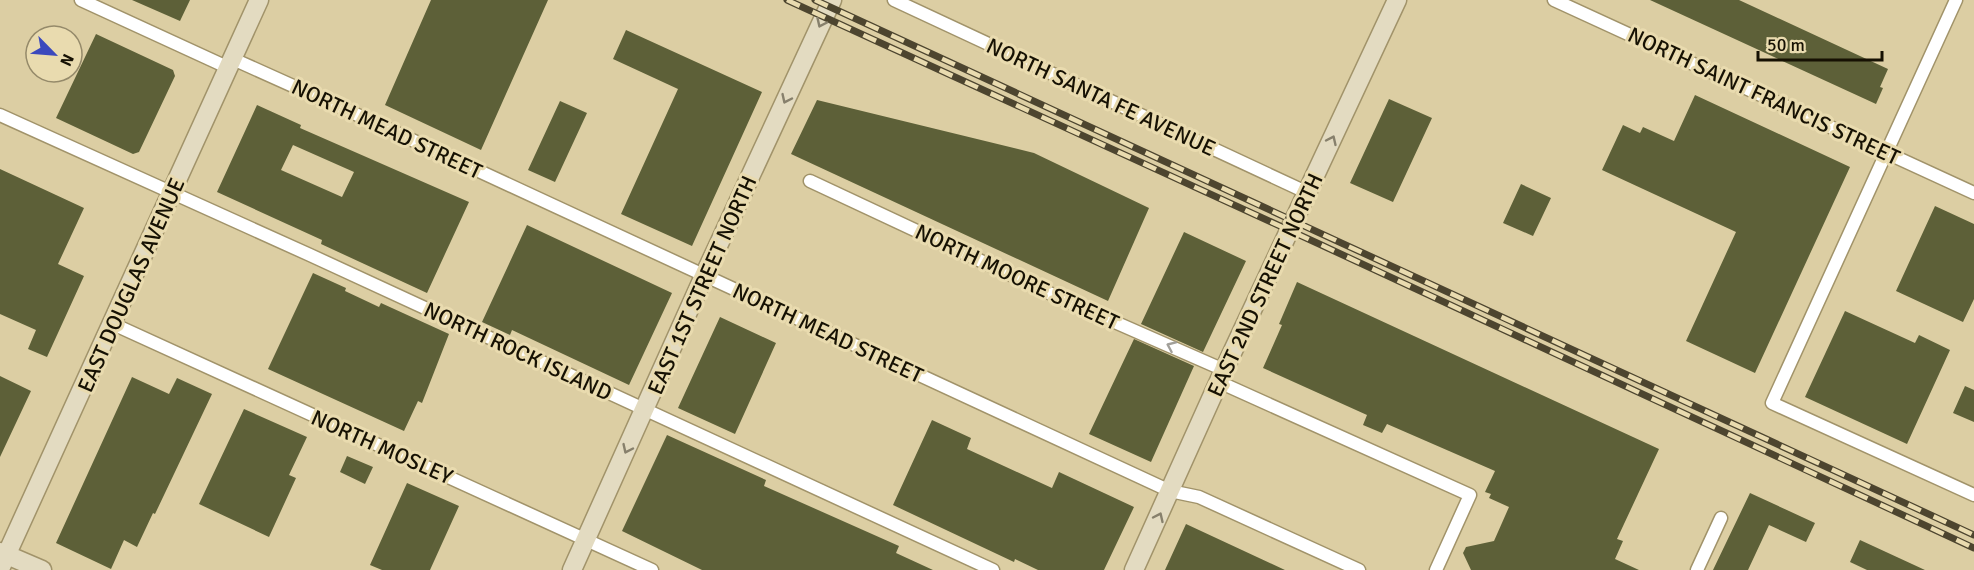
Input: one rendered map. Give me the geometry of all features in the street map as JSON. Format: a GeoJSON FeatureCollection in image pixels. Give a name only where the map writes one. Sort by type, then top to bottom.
{"type":"FeatureCollection","features":[{"type":"Feature","properties":{"kind":"street","name":"NORTH MEAD STREET"},"geometry":{"type":"LineString","coordinates":[[81,0],[371,121],[1170,491],[1199,497],[1359,570]]}},
{"type":"Feature","properties":{"kind":"street","name":"EAST DOUGLAS AVENUE"},"geometry":{"type":"LineString","coordinates":[[2,559],[113,324],[259,0]]}},
{"type":"Feature","properties":{"kind":"street","name":"EAST 1ST STREET NORTH"},"geometry":{"type":"LineString","coordinates":[[572,570],[646,410],[704,276],[832,0]]}},
{"type":"Feature","properties":{"kind":"street","name":"NORTH SANTA FE AVENUE"},"geometry":{"type":"LineString","coordinates":[[894,0],[1308,193]]}},
{"type":"Feature","properties":{"kind":"street","name":"EAST 2ND STREET NORTH"},"geometry":{"type":"LineString","coordinates":[[1134,570],[1221,376],[1397,0]]}},
{"type":"Feature","properties":{"kind":"street","name":"NORTH SAINT FRANCIS STREET"},"geometry":{"type":"LineString","coordinates":[[1554,0],[1974,193]]}},
{"type":"Feature","properties":{"kind":"street"},"geometry":{"type":"LineString","coordinates":[[1956,0],[1772,403],[1974,495]]}},
{"type":"Feature","properties":{"kind":"street","name":"NORTH ROCK ISLAND"},"geometry":{"type":"LineString","coordinates":[[0,115],[993,570]]}},
{"type":"Feature","properties":{"kind":"street","name":"NORTH MOORE STREET"},"geometry":{"type":"LineString","coordinates":[[810,181],[1101,316],[1470,495],[1436,570]]}},
{"type":"Feature","properties":{"kind":"street","name":"NORTH MOSLEY"},"geometry":{"type":"LineString","coordinates":[[113,324],[652,570]]}},
{"type":"Feature","properties":{"kind":"street"},"geometry":{"type":"LineString","coordinates":[[1697,570],[1721,518]]}},
{"type":"Feature","properties":{"kind":"street"},"geometry":{"type":"LineString","coordinates":[[2,559],[42,570]]}},
{"type":"Feature","properties":{"kind":"building"},"geometry":{"type":"Polygon","coordinates":[[[132,0],[190,0],[180,21],[132,0]]]}},
{"type":"Feature","properties":{"kind":"building"},"geometry":{"type":"Polygon","coordinates":[[[431,0],[548,0],[481,150],[385,105],[431,0]]]}},
{"type":"Feature","properties":{"kind":"building"},"geometry":{"type":"Polygon","coordinates":[[[1650,0],[1739,0],[1888,69],[1880,87],[1883,88],[1876,104],[1650,0]]]}},
{"type":"Feature","properties":{"kind":"building"},"geometry":{"type":"Polygon","coordinates":[[[626,30],[762,92],[692,246],[621,214],[678,89],[613,59],[626,30]]]}},
{"type":"Feature","properties":{"kind":"building"},"geometry":{"type":"Polygon","coordinates":[[[96,34],[173,70],[175,76],[139,152],[133,154],[56,118],[72,84],[84,84],[84,59],[96,34]]]}},
{"type":"Feature","properties":{"kind":"building"},"geometry":{"type":"Polygon","coordinates":[[[1695,95],[1850,167],[1755,373],[1686,341],[1736,232],[1602,170],[1623,125],[1640,133],[1643,127],[1674,141],[1695,95]]]}},
{"type":"Feature","properties":{"kind":"building"},"geometry":{"type":"Polygon","coordinates":[[[1389,99],[1432,118],[1393,202],[1350,183],[1389,99]]]}},
{"type":"Feature","properties":{"kind":"building"},"geometry":{"type":"Polygon","coordinates":[[[817,100],[1034,153],[1149,208],[1108,301],[791,154],[817,100]]]}},
{"type":"Feature","properties":{"kind":"building"},"geometry":{"type":"Polygon","coordinates":[[[560,101],[587,113],[555,182],[528,170],[560,101]]]}},
{"type":"Feature","properties":{"kind":"building"},"geometry":{"type":"Polygon","coordinates":[[[257,105],[301,125],[300,128],[469,202],[427,293],[321,244],[322,240],[217,192],[257,105]],[[293,145],[281,170],[342,197],[354,172],[293,145]]]}},
{"type":"Feature","properties":{"kind":"building"},"geometry":{"type":"Polygon","coordinates":[[[0,169],[84,208],[58,264],[84,276],[47,357],[28,349],[36,330],[0,314],[0,169]]]}},
{"type":"Feature","properties":{"kind":"building"},"geometry":{"type":"Polygon","coordinates":[[[1521,184],[1551,198],[1533,236],[1503,223],[1521,184]]]}},
{"type":"Feature","properties":{"kind":"building"},"geometry":{"type":"Polygon","coordinates":[[[1935,206],[1974,224],[1974,299],[1963,322],[1896,291],[1935,206]]]}},
{"type":"Feature","properties":{"kind":"building"},"geometry":{"type":"Polygon","coordinates":[[[527,225],[672,293],[629,385],[512,330],[510,335],[482,322],[527,225]]]}},
{"type":"Feature","properties":{"kind":"building"},"geometry":{"type":"Polygon","coordinates":[[[1184,232],[1246,261],[1203,352],[1141,324],[1184,232]]]}},
{"type":"Feature","properties":{"kind":"building"},"geometry":{"type":"Polygon","coordinates":[[[313,273],[379,307],[381,303],[449,334],[422,403],[418,401],[404,431],[268,369],[313,273]]]}},
{"type":"Feature","properties":{"kind":"building"},"geometry":{"type":"Polygon","coordinates":[[[1297,282],[1659,449],[1617,539],[1623,541],[1615,559],[1639,570],[1471,570],[1463,553],[1466,547],[1494,541],[1509,507],[1489,498],[1491,494],[1485,492],[1495,471],[1387,424],[1382,433],[1363,425],[1367,415],[1263,368],[1282,325],[1279,324],[1297,282]]]}},
{"type":"Feature","properties":{"kind":"building"},"geometry":{"type":"Polygon","coordinates":[[[1845,311],[1915,343],[1919,335],[1950,350],[1907,444],[1805,397],[1845,311]]]}},
{"type":"Feature","properties":{"kind":"building"},"geometry":{"type":"Polygon","coordinates":[[[720,317],[776,343],[735,434],[678,408],[720,317]]]}},
{"type":"Feature","properties":{"kind":"building"},"geometry":{"type":"Polygon","coordinates":[[[1134,339],[1194,366],[1151,462],[1089,434],[1134,339]]]}},
{"type":"Feature","properties":{"kind":"building"},"geometry":{"type":"Polygon","coordinates":[[[0,376],[31,391],[0,457],[0,376]]]}},
{"type":"Feature","properties":{"kind":"building"},"geometry":{"type":"Polygon","coordinates":[[[132,377],[169,394],[177,378],[212,394],[137,547],[124,540],[111,569],[56,543],[132,377]]]}},
{"type":"Feature","properties":{"kind":"building"},"geometry":{"type":"Polygon","coordinates":[[[1965,386],[1974,390],[1974,422],[1953,413],[1965,386]]]}},
{"type":"Feature","properties":{"kind":"building"},"geometry":{"type":"Polygon","coordinates":[[[244,409],[307,437],[289,475],[296,478],[269,537],[199,504],[244,409]]]}},
{"type":"Feature","properties":{"kind":"building"},"geometry":{"type":"Polygon","coordinates":[[[932,420],[971,438],[967,449],[1052,488],[1059,472],[1134,507],[1104,570],[1038,570],[1015,559],[1014,562],[893,505],[932,420]]]}},
{"type":"Feature","properties":{"kind":"building"},"geometry":{"type":"Polygon","coordinates":[[[667,435],[766,480],[764,486],[899,546],[896,553],[933,570],[702,570],[622,531],[667,435]]]}},
{"type":"Feature","properties":{"kind":"building"},"geometry":{"type":"Polygon","coordinates":[[[347,456],[373,467],[365,484],[340,472],[347,456]]]}},
{"type":"Feature","properties":{"kind":"building"},"geometry":{"type":"Polygon","coordinates":[[[407,483],[459,506],[430,570],[382,570],[370,565],[407,483]]]}},
{"type":"Feature","properties":{"kind":"building"},"geometry":{"type":"Polygon","coordinates":[[[1750,493],[1815,523],[1806,542],[1769,525],[1748,570],[1713,570],[1750,493]]]}},
{"type":"Feature","properties":{"kind":"building"},"geometry":{"type":"Polygon","coordinates":[[[1186,524],[1285,570],[1165,570],[1186,524]]]}},
{"type":"Feature","properties":{"kind":"building"},"geometry":{"type":"Polygon","coordinates":[[[1860,540],[1925,570],[1867,570],[1850,562],[1860,540]]]}},
{"type":"Feature","properties":{"kind":"railway"},"geometry":{"type":"LineString","coordinates":[[787,0],[1974,548]]}},
{"type":"Feature","properties":{"kind":"railway"},"geometry":{"type":"LineString","coordinates":[[815,0],[1974,535]]}}]}
